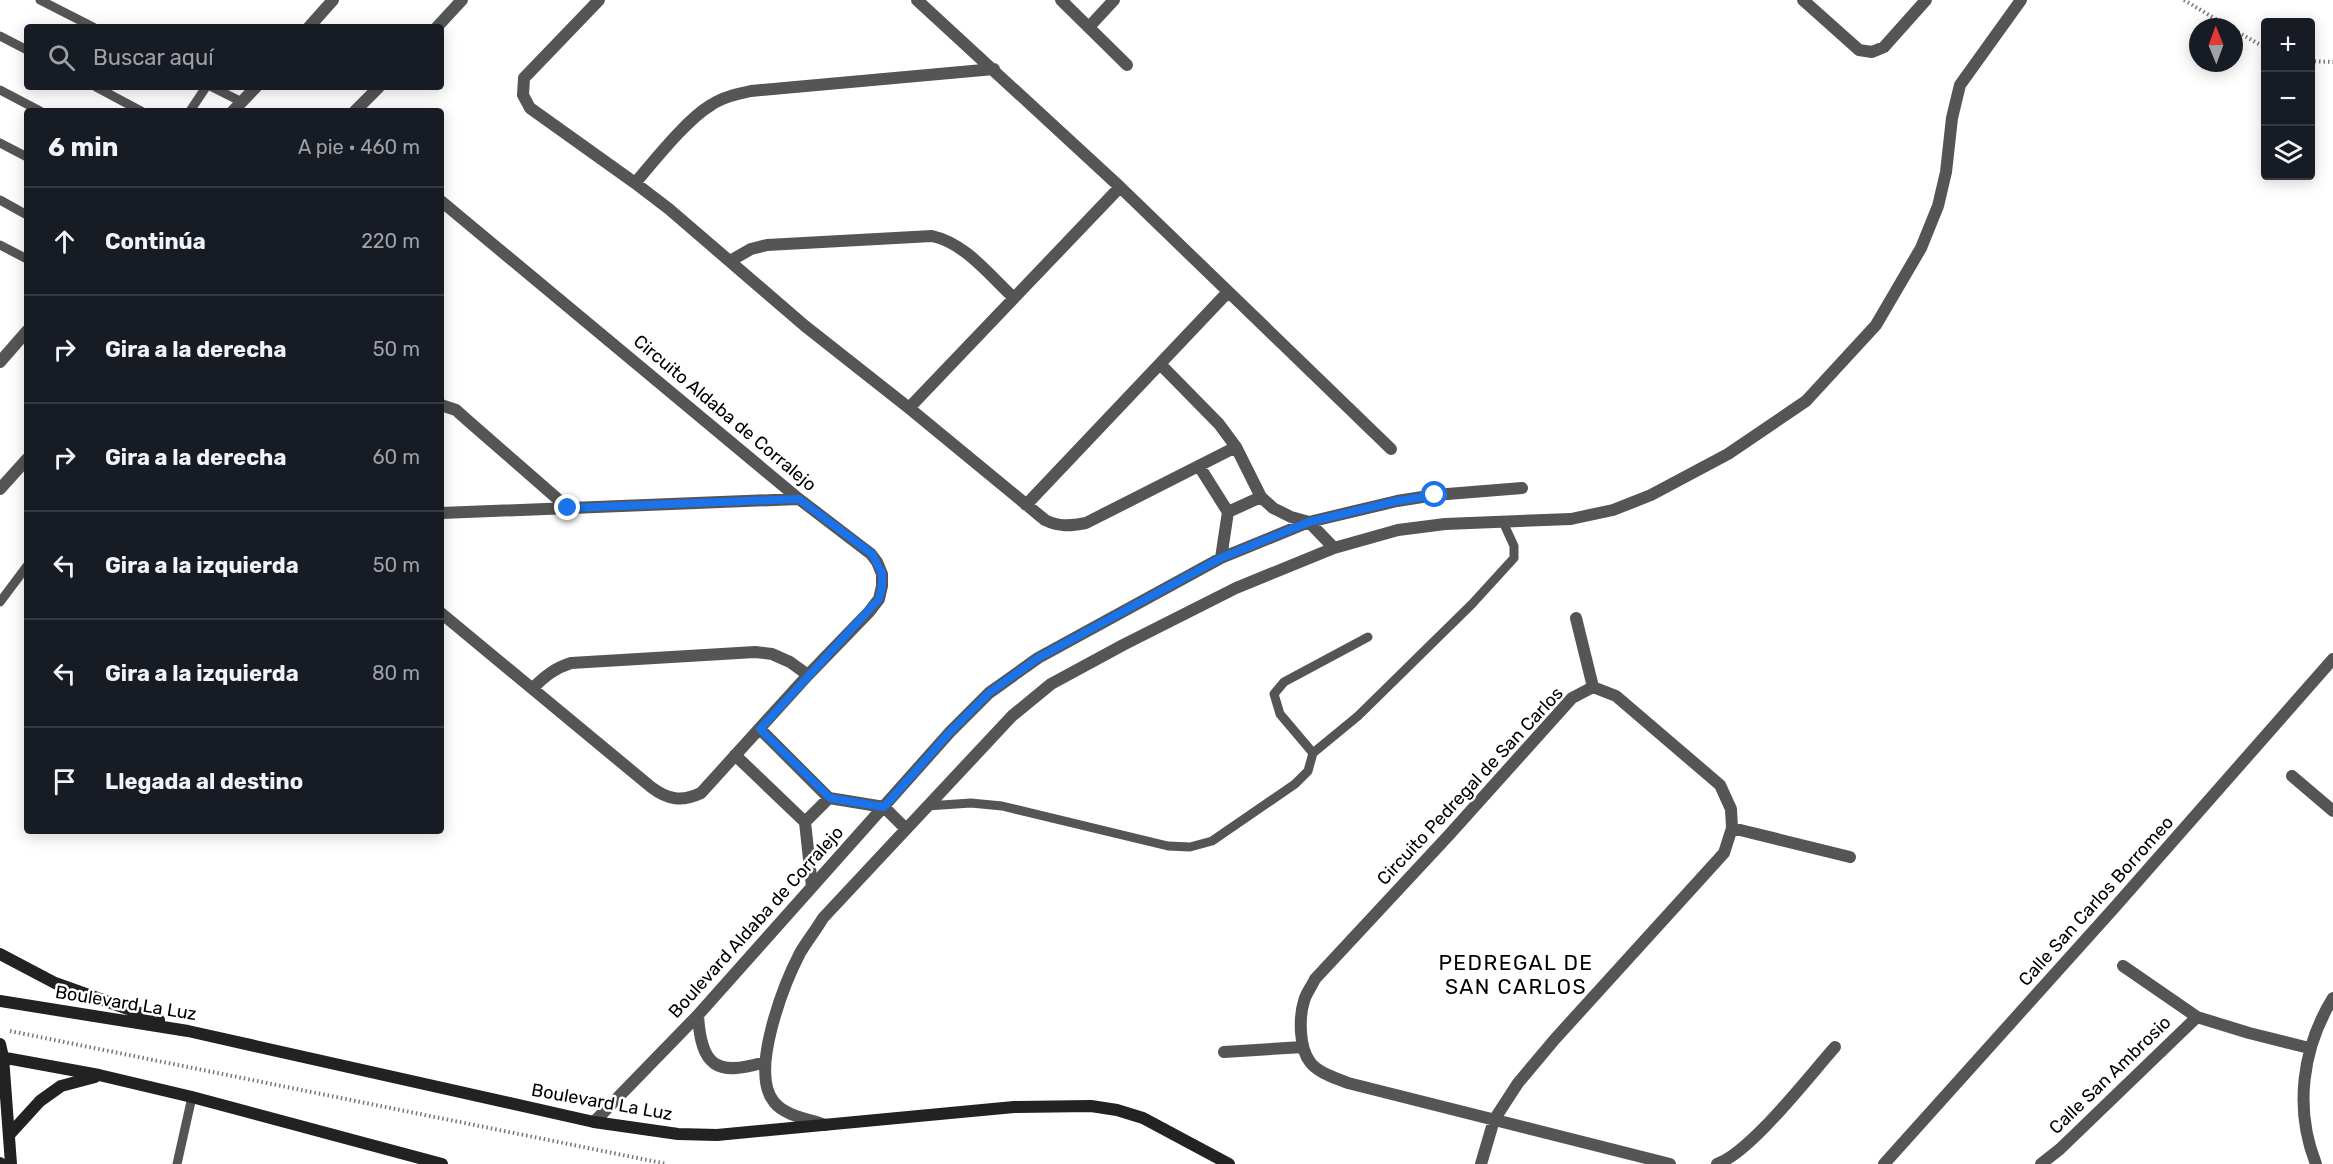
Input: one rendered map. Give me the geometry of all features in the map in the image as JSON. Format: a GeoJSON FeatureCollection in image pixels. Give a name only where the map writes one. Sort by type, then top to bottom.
{"type":"FeatureCollection","features":[{"type":"Feature","properties":{"kind":"main road"},"geometry":{"type":"LineString","coordinates":[[0,954],[55,983],[188,1031]]}},
{"type":"Feature","properties":{"kind":"main road","name":"Boulevard La Luz"},"geometry":{"type":"LineString","coordinates":[[0,1001],[188,1031],[594,1122],[678,1134],[717,1135],[1014,1107],[1091,1106],[1117,1110],[1143,1118],[1229,1164]]}},
{"type":"Feature","properties":{"kind":"main road"},"geometry":{"type":"LineString","coordinates":[[0,1044],[11,1164]]}},
{"type":"Feature","properties":{"kind":"main road"},"geometry":{"type":"LineString","coordinates":[[2,1057],[99,1075],[192,1097],[442,1164]]}},
{"type":"Feature","properties":{"kind":"main road"},"geometry":{"type":"LineString","coordinates":[[9,1135],[40,1101],[60,1086],[99,1075]]}},
{"type":"Feature","properties":{"kind":"street"},"geometry":{"type":"LineString","coordinates":[[312,24],[333,0]]}},
{"type":"Feature","properties":{"kind":"street"},"geometry":{"type":"LineString","coordinates":[[440,24],[462,0]]}},
{"type":"Feature","properties":{"kind":"street"},"geometry":{"type":"LineString","coordinates":[[599,0],[524,78],[523,95],[530,108],[635,183],[805,326],[1045,520],[1055,525],[1068,526],[1086,523],[1236,447]]}},
{"type":"Feature","properties":{"kind":"street"},"geometry":{"type":"LineString","coordinates":[[917,0],[1120,187],[1391,449]]}},
{"type":"Feature","properties":{"kind":"street"},"geometry":{"type":"LineString","coordinates":[[1061,0],[1127,65]]}},
{"type":"Feature","properties":{"kind":"street"},"geometry":{"type":"LineString","coordinates":[[1089,27],[1114,0]]}},
{"type":"Feature","properties":{"kind":"street"},"geometry":{"type":"LineString","coordinates":[[1803,0],[1859,50],[1872,52],[1884,47],[1926,0]]}},
{"type":"Feature","properties":{"kind":"street"},"geometry":{"type":"LineString","coordinates":[[829,1126],[790,1113],[775,1104],[767,1089],[765,1062],[780,1004],[801,952],[824,918],[1012,716],[1051,684],[1123,645],[1236,588],[1334,548],[1398,530],[1445,524],[1571,519],[1613,510],[1651,495],[1728,454],[1806,401],[1876,325],[1921,248],[1938,206],[1946,172],[1952,118],[1960,85],[2021,0]]}},
{"type":"Feature","properties":{"kind":"street"},"geometry":{"type":"LineString","coordinates":[[635,183],[696,117],[711,105],[729,96],[751,91],[994,69]]}},
{"type":"Feature","properties":{"kind":"street"},"geometry":{"type":"LineString","coordinates":[[236,108],[253,90]]}},
{"type":"Feature","properties":{"kind":"street"},"geometry":{"type":"LineString","coordinates":[[358,108],[376,90]]}},
{"type":"Feature","properties":{"kind":"street"},"geometry":{"type":"LineString","coordinates":[[909,408],[1120,187]]}},
{"type":"Feature","properties":{"kind":"street","name":"Circuito Aldaba de Corralejo"},"geometry":{"type":"LineString","coordinates":[[444,203],[799,499],[872,554],[882,580],[879,599],[869,612],[808,675],[701,793],[678,800],[663,796],[444,614]]}},
{"type":"Feature","properties":{"kind":"street"},"geometry":{"type":"LineString","coordinates":[[730,261],[751,249],[767,245],[932,236],[958,246],[1014,298]]}},
{"type":"Feature","properties":{"kind":"street"},"geometry":{"type":"LineString","coordinates":[[1026,505],[1228,292]]}},
{"type":"Feature","properties":{"kind":"street"},"geometry":{"type":"LineString","coordinates":[[0,362],[24,334]]}},
{"type":"Feature","properties":{"kind":"street"},"geometry":{"type":"LineString","coordinates":[[1160,364],[1219,424],[1236,447],[1261,497],[1273,508],[1309,522],[1334,548]]}},
{"type":"Feature","properties":{"kind":"street"},"geometry":{"type":"LineString","coordinates":[[444,406],[456,410],[466,418],[568,508]]}},
{"type":"Feature","properties":{"kind":"street"},"geometry":{"type":"LineString","coordinates":[[0,489],[24,462]]}},
{"type":"Feature","properties":{"kind":"street"},"geometry":{"type":"LineString","coordinates":[[1199,466],[1228,512],[1221,558]]}},
{"type":"Feature","properties":{"kind":"street","name":"Boulevard Aldaba de Corralejo"},"geometry":{"type":"LineString","coordinates":[[594,1122],[698,1015],[950,732],[989,693],[1038,658],[1221,558],[1309,522],[1397,501],[1435,495],[1522,488]]}},
{"type":"Feature","properties":{"kind":"street"},"geometry":{"type":"LineString","coordinates":[[1228,512],[1261,497]]}},
{"type":"Feature","properties":{"kind":"street"},"geometry":{"type":"LineString","coordinates":[[444,513],[799,499]]}},
{"type":"Feature","properties":{"kind":"street"},"geometry":{"type":"LineString","coordinates":[[1481,1164],[1494,1120],[1518,1083],[1724,853],[1732,828],[1731,809],[1719,785],[1616,696],[1593,687],[1576,618]]}},
{"type":"Feature","properties":{"kind":"street"},"geometry":{"type":"LineString","coordinates":[[533,688],[556,668],[571,663],[711,653],[772,654],[808,675]]}},
{"type":"Feature","properties":{"kind":"street","name":"Calle San Carlos Borromeo"},"geometry":{"type":"LineString","coordinates":[[1884,1164],[2333,659]]}},
{"type":"Feature","properties":{"kind":"street","name":"Circuito Pedregal de San Carlos"},"geometry":{"type":"LineString","coordinates":[[1304,1047],[1302,1031],[1304,1000],[1315,979],[1572,698],[1593,687]]}},
{"type":"Feature","properties":{"kind":"street"},"geometry":{"type":"LineString","coordinates":[[760,729],[830,798],[884,807],[906,829]]}},
{"type":"Feature","properties":{"kind":"street"},"geometry":{"type":"LineString","coordinates":[[735,755],[805,822],[812,887]]}},
{"type":"Feature","properties":{"kind":"street"},"geometry":{"type":"LineString","coordinates":[[2292,776],[2333,812]]}},
{"type":"Feature","properties":{"kind":"street"},"geometry":{"type":"LineString","coordinates":[[805,822],[830,798]]}},
{"type":"Feature","properties":{"kind":"street"},"geometry":{"type":"LineString","coordinates":[[1732,828],[1850,857]]}},
{"type":"Feature","properties":{"kind":"street"},"geometry":{"type":"LineString","coordinates":[[2123,966],[2197,1017]]}},
{"type":"Feature","properties":{"kind":"street"},"geometry":{"type":"LineString","coordinates":[[2316,1164],[2308,1143],[2304,1107],[2304,1077],[2309,1048],[2333,998]]}},
{"type":"Feature","properties":{"kind":"street"},"geometry":{"type":"LineString","coordinates":[[698,1015],[701,1044],[710,1060],[721,1067],[735,1070],[765,1062]]}},
{"type":"Feature","properties":{"kind":"street","name":"Calle San Ambrosio"},"geometry":{"type":"LineString","coordinates":[[2041,1164],[2060,1149],[2197,1017],[2249,1034],[2309,1048]]}},
{"type":"Feature","properties":{"kind":"street"},"geometry":{"type":"LineString","coordinates":[[1224,1052],[1304,1047],[1310,1062],[1325,1073],[1348,1083],[1670,1164]]}},
{"type":"Feature","properties":{"kind":"street"},"geometry":{"type":"LineString","coordinates":[[1717,1164],[1726,1161],[1754,1138],[1835,1047]]}},
{"type":"Feature","properties":{"kind":"lane"},"geometry":{"type":"LineString","coordinates":[[40,0],[87,24]]}},
{"type":"Feature","properties":{"kind":"lane"},"geometry":{"type":"LineString","coordinates":[[0,36],[24,48]]}},
{"type":"Feature","properties":{"kind":"lane"},"geometry":{"type":"LineString","coordinates":[[0,90],[34,108]]}},
{"type":"Feature","properties":{"kind":"lane"},"geometry":{"type":"LineString","coordinates":[[102,90],[135,108]]}},
{"type":"Feature","properties":{"kind":"lane"},"geometry":{"type":"LineString","coordinates":[[192,108],[204,90]]}},
{"type":"Feature","properties":{"kind":"lane"},"geometry":{"type":"LineString","coordinates":[[218,90],[242,102]]}},
{"type":"Feature","properties":{"kind":"lane"},"geometry":{"type":"LineString","coordinates":[[0,143],[24,155]]}},
{"type":"Feature","properties":{"kind":"lane"},"geometry":{"type":"LineString","coordinates":[[0,200],[24,213]]}},
{"type":"Feature","properties":{"kind":"lane"},"geometry":{"type":"LineString","coordinates":[[0,245],[24,257]]}},
{"type":"Feature","properties":{"kind":"lane"},"geometry":{"type":"LineString","coordinates":[[927,806],[970,803],[1002,806],[1168,846],[1190,846],[1212,841],[1295,784],[1308,771],[1313,753],[1358,716],[1472,604],[1514,558],[1514,546],[1503,522]]}},
{"type":"Feature","properties":{"kind":"lane"},"geometry":{"type":"LineString","coordinates":[[0,602],[24,570]]}},
{"type":"Feature","properties":{"kind":"lane"},"geometry":{"type":"LineString","coordinates":[[1313,753],[1280,714],[1274,694],[1284,682],[1368,637]]}},
{"type":"Feature","properties":{"kind":"lane"},"geometry":{"type":"LineString","coordinates":[[177,1164],[192,1097]]}},
{"type":"Feature","properties":{"kind":"path"},"geometry":{"type":"LineString","coordinates":[[2184,0],[2214,18]]}},
{"type":"Feature","properties":{"kind":"path"},"geometry":{"type":"LineString","coordinates":[[2243,35],[2261,46]]}},
{"type":"Feature","properties":{"kind":"path"},"geometry":{"type":"LineString","coordinates":[[2315,62],[2333,62]]}},
{"type":"Feature","properties":{"kind":"path"},"geometry":{"type":"LineString","coordinates":[[0,1029],[667,1164]]}},
{"type":"Feature","properties":{"kind":"district","name":"PEDREGAL DE SAN CARLOS"},"geometry":{"type":"Point","coordinates":[1516,974]}},
{"type":"Feature","properties":{"kind":"route"},"geometry":{"type":"LineString","coordinates":[[568,508],[799,499],[872,554],[882,573],[879,599],[760,729],[830,798],[884,807],[950,732],[989,693],[1038,658],[1221,558],[1309,522],[1397,501],[1435,495]]}}]}
